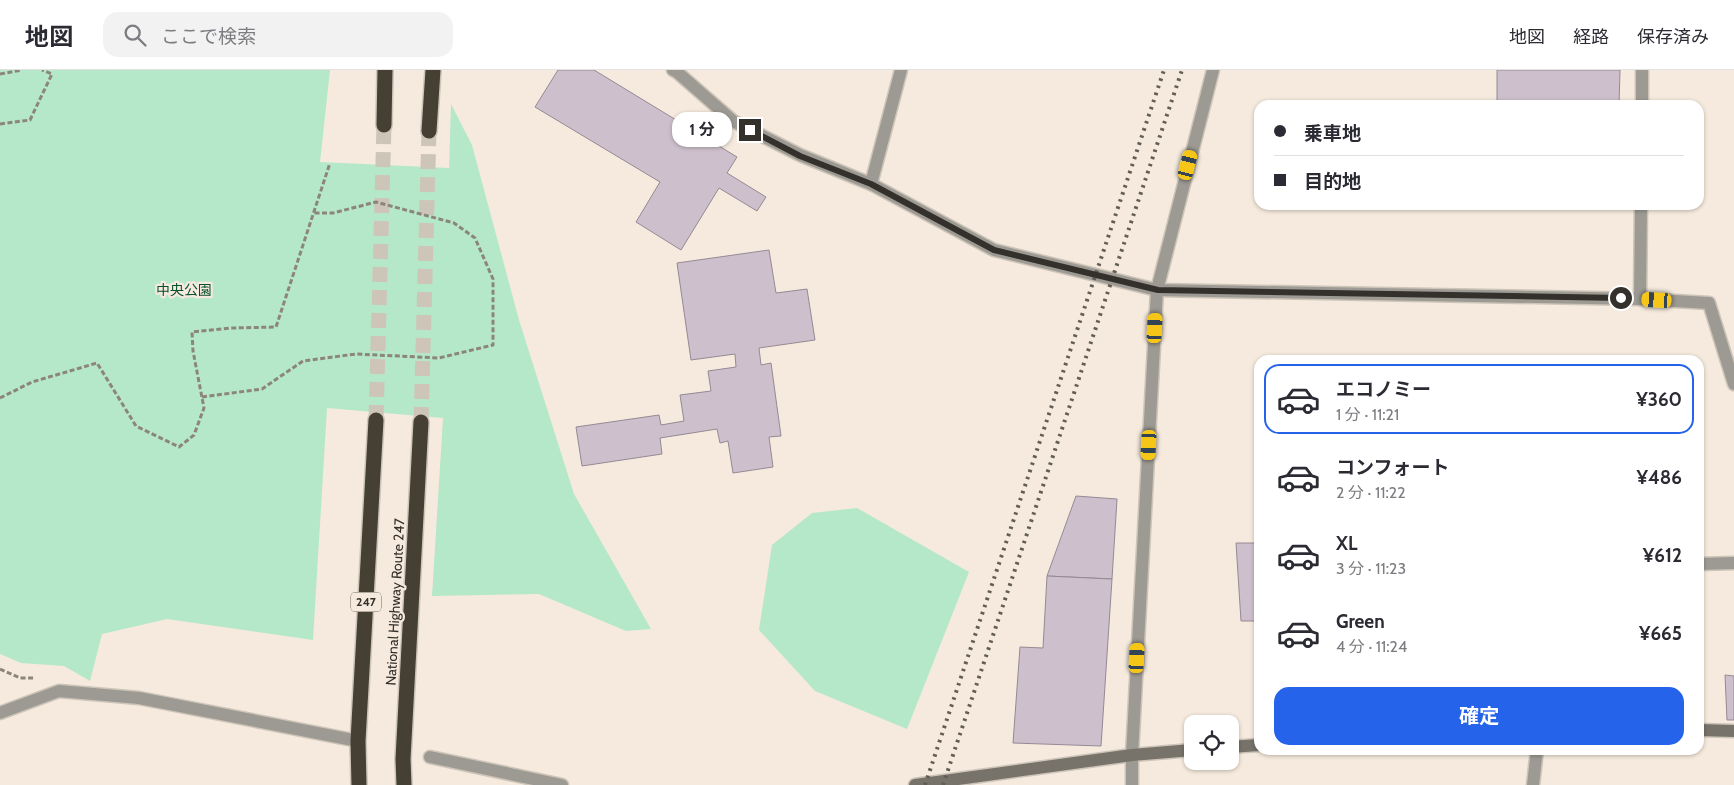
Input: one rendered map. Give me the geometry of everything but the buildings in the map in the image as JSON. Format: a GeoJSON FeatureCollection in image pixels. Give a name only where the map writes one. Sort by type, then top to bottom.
{"type":"FeatureCollection","features":[{"type":"Feature","properties":{"kind":"highway"},"geometry":{"type":"LineString","coordinates":[[384,125],[385,70]]}},
{"type":"Feature","properties":{"kind":"highway"},"geometry":{"type":"LineString","coordinates":[[429,130],[433,70]]}},
{"type":"Feature","properties":{"kind":"highway","name":"247"},"geometry":{"type":"LineString","coordinates":[[358,785],[358,741],[376,420]]}},
{"type":"Feature","properties":{"kind":"highway","name":"National Highway Route 247"},"geometry":{"type":"LineString","coordinates":[[404,785],[403,759],[421,422]]}},
{"type":"Feature","properties":{"kind":"street"},"geometry":{"type":"LineString","coordinates":[[673,70],[678,72],[733,122],[800,156],[871,184],[994,250],[1158,290],[1640,299],[1709,303],[1734,384]]}},
{"type":"Feature","properties":{"kind":"street"},"geometry":{"type":"LineString","coordinates":[[871,184],[901,70]]}},
{"type":"Feature","properties":{"kind":"street"},"geometry":{"type":"LineString","coordinates":[[1132,785],[1132,755],[1158,290],[1213,70]]}},
{"type":"Feature","properties":{"kind":"street"},"geometry":{"type":"LineString","coordinates":[[1642,70],[1642,100]]}},
{"type":"Feature","properties":{"kind":"street"},"geometry":{"type":"LineString","coordinates":[[1640,299],[1641,210]]}},
{"type":"Feature","properties":{"kind":"street"},"geometry":{"type":"LineString","coordinates":[[1704,564],[1734,563]]}},
{"type":"Feature","properties":{"kind":"street"},"geometry":{"type":"LineString","coordinates":[[0,713],[59,691],[139,698],[358,741]]}},
{"type":"Feature","properties":{"kind":"street"},"geometry":{"type":"LineString","coordinates":[[1704,730],[1734,731]]}},
{"type":"Feature","properties":{"kind":"street"},"geometry":{"type":"LineString","coordinates":[[1239,746],[1254,745]]}},
{"type":"Feature","properties":{"kind":"street"},"geometry":{"type":"LineString","coordinates":[[915,785],[1132,755],[1184,751]]}},
{"type":"Feature","properties":{"kind":"street"},"geometry":{"type":"LineString","coordinates":[[1533,785],[1536,755]]}},
{"type":"Feature","properties":{"kind":"street"},"geometry":{"type":"LineString","coordinates":[[430,757],[562,785]]}},
{"type":"Feature","properties":{"kind":"path"},"geometry":{"type":"LineString","coordinates":[[0,74],[22,70]]}},
{"type":"Feature","properties":{"kind":"path"},"geometry":{"type":"LineString","coordinates":[[0,124],[30,120],[52,74],[42,70]]}},
{"type":"Feature","properties":{"kind":"path"},"geometry":{"type":"LineString","coordinates":[[0,398],[32,382],[96,363],[136,426],[179,447],[194,436],[204,408],[193,351],[192,332],[231,328],[276,327],[330,162]]}},
{"type":"Feature","properties":{"kind":"path"},"geometry":{"type":"LineString","coordinates":[[202,397],[262,389],[303,361],[356,354],[439,358],[493,345],[493,278],[475,238],[454,223],[376,202],[333,213],[313,213]]}},
{"type":"Feature","properties":{"kind":"path"},"geometry":{"type":"LineString","coordinates":[[0,669],[20,678],[53,678],[59,691]]}},
{"type":"Feature","properties":{"kind":"green space","name":"中央公園"},"geometry":{"type":"Polygon","coordinates":[[[0,70],[330,70],[320,162],[449,168],[451,104],[472,145],[519,320],[574,494],[651,629],[626,631],[539,594],[432,596],[443,418],[327,408],[313,640],[167,619],[102,634],[90,681],[64,666],[21,663],[0,654],[0,70]]]}},
{"type":"Feature","properties":{"kind":"green space"},"geometry":{"type":"Polygon","coordinates":[[[857,508],[969,572],[907,729],[815,691],[759,630],[772,545],[812,513],[857,508]]]}},
{"type":"Feature","properties":{"kind":"tunnel"},"geometry":{"type":"LineString","coordinates":[[376,420],[384,125]]}},
{"type":"Feature","properties":{"kind":"tunnel"},"geometry":{"type":"LineString","coordinates":[[421,422],[429,131]]}},
{"type":"Feature","properties":{"kind":"railway"},"geometry":{"type":"LineString","coordinates":[[925,785],[1164,70]]}},
{"type":"Feature","properties":{"kind":"railway"},"geometry":{"type":"LineString","coordinates":[[943,785],[1182,70]]}},
{"type":"Feature","properties":{"kind":"route"},"geometry":{"type":"LineString","coordinates":[[750,130],[800,156],[871,184],[994,250],[1158,290],[1621,298]]}}]}
